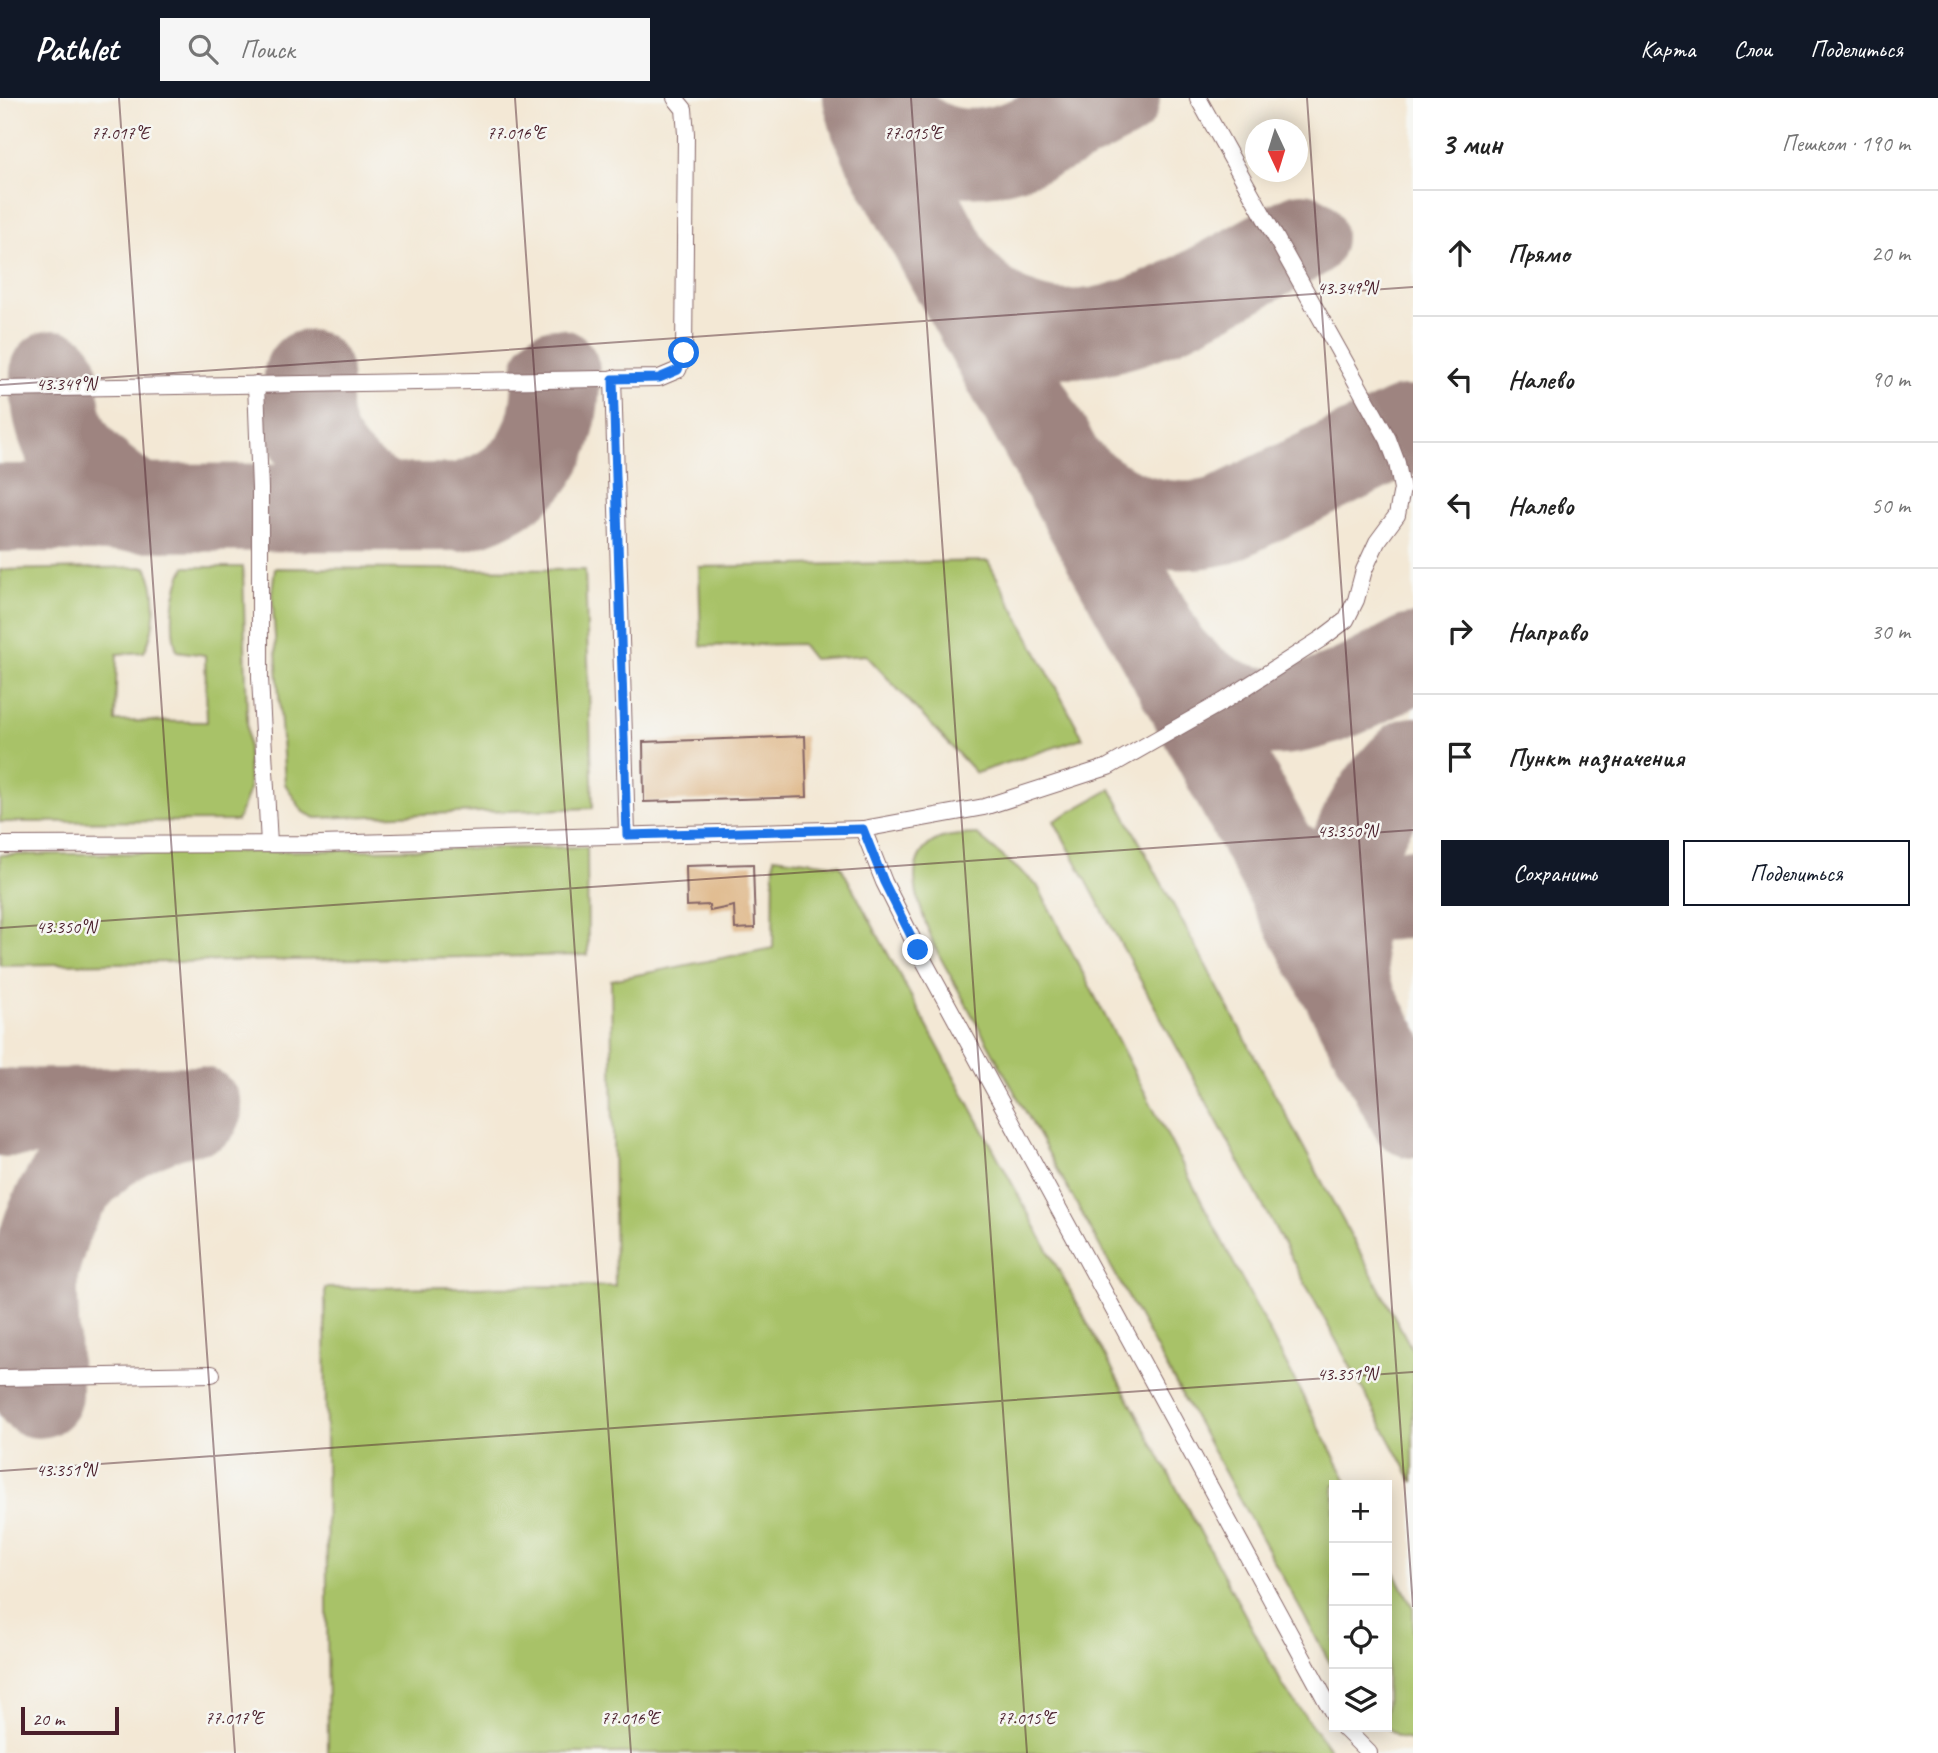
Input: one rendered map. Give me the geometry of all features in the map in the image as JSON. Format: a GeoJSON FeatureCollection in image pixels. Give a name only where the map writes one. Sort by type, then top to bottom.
{"type":"FeatureCollection","features":[{"type":"Feature","properties":{"kind":"lane"},"geometry":{"type":"LineString","coordinates":[[0,845],[270,844],[863,829],[984,807],[1108,767],[1207,710],[1346,620],[1377,542],[1397,515],[1402,489],[1397,463],[1388,439],[1198,98]]}},
{"type":"Feature","properties":{"kind":"lane"},"geometry":{"type":"LineString","coordinates":[[0,389],[659,378],[678,370],[684,353],[687,134],[681,102]]}},
{"type":"Feature","properties":{"kind":"lane"},"geometry":{"type":"LineString","coordinates":[[613,379],[627,835]]}},
{"type":"Feature","properties":{"kind":"lane"},"geometry":{"type":"LineString","coordinates":[[256,384],[260,489],[260,678],[270,844]]}},
{"type":"Feature","properties":{"kind":"lane"},"geometry":{"type":"LineString","coordinates":[[863,829],[884,882],[918,950],[1329,1706]]}},
{"type":"Feature","properties":{"kind":"lane"},"geometry":{"type":"LineString","coordinates":[[0,1378],[212,1374]]}},
{"type":"Feature","properties":{"kind":"lane"},"geometry":{"type":"LineString","coordinates":[[1348,1732],[1369,1753]]}},
{"type":"Feature","properties":{"kind":"green space"},"geometry":{"type":"Polygon","coordinates":[[[988,561],[1083,738],[976,773],[866,655],[813,659],[801,644],[701,646],[699,567],[988,561]]]}},
{"type":"Feature","properties":{"kind":"green space"},"geometry":{"type":"Polygon","coordinates":[[[146,567],[154,598],[151,632],[144,652],[117,654],[115,721],[207,722],[205,655],[177,651],[173,620],[178,586],[185,567],[243,567],[249,790],[237,821],[0,822],[0,570],[146,567]]]}},
{"type":"Feature","properties":{"kind":"green space"},"geometry":{"type":"Polygon","coordinates":[[[275,568],[585,570],[593,808],[316,818],[303,812],[285,784],[272,592],[275,568]]]}},
{"type":"Feature","properties":{"kind":"green space"},"geometry":{"type":"Polygon","coordinates":[[[1111,789],[1413,1351],[1413,1482],[1054,821],[1111,789]]]}},
{"type":"Feature","properties":{"kind":"green space"},"geometry":{"type":"Polygon","coordinates":[[[976,834],[1037,885],[1346,1480],[1329,1480],[1329,1661],[934,946],[919,903],[915,873],[918,859],[926,848],[939,839],[976,834]]]}},
{"type":"Feature","properties":{"kind":"green space"},"geometry":{"type":"Polygon","coordinates":[[[587,847],[588,955],[0,965],[0,855],[587,847]]]}},
{"type":"Feature","properties":{"kind":"green space"},"geometry":{"type":"Polygon","coordinates":[[[774,857],[840,865],[1284,1687],[1332,1753],[328,1753],[325,1288],[615,1286],[611,980],[773,948],[774,857]]]}},
{"type":"Feature","properties":{"kind":"green space"},"geometry":{"type":"Polygon","coordinates":[[[1392,1567],[1413,1608],[1413,1741],[1392,1732],[1392,1567]]]}},
{"type":"Feature","properties":{"kind":"building"},"geometry":{"type":"Polygon","coordinates":[[[805,736],[807,797],[644,802],[643,742],[805,736]]]}},
{"type":"Feature","properties":{"kind":"building"},"geometry":{"type":"Polygon","coordinates":[[[753,864],[755,928],[735,929],[734,906],[710,911],[709,905],[687,906],[686,866],[753,864]]]}},
{"type":"Feature","properties":{"kind":"taxiway"},"geometry":{"type":"LineString","coordinates":[[867,98],[885,147],[1199,715],[1413,1114]]}},
{"type":"Feature","properties":{"kind":"taxiway"},"geometry":{"type":"LineString","coordinates":[[876,98],[904,128],[932,145],[961,152],[991,151],[1022,143],[1116,98]]}},
{"type":"Feature","properties":{"kind":"taxiway"},"geometry":{"type":"LineString","coordinates":[[954,274],[994,311],[1036,330],[1080,333],[1125,324],[1171,307],[1302,237]]}},
{"type":"Feature","properties":{"kind":"taxiway"},"geometry":{"type":"LineString","coordinates":[[0,508],[460,507],[505,488],[535,459],[545,441],[551,421],[556,372]]}},
{"type":"Feature","properties":{"kind":"taxiway"},"geometry":{"type":"LineString","coordinates":[[54,374],[55,400],[65,439],[86,467],[137,508]]}},
{"type":"Feature","properties":{"kind":"taxiway"},"geometry":{"type":"LineString","coordinates":[[308,374],[308,418],[318,447],[347,482],[385,507]]}},
{"type":"Feature","properties":{"kind":"taxiway"},"geometry":{"type":"LineString","coordinates":[[1058,465],[1093,495],[1131,516],[1152,522],[1196,525],[1220,521],[1406,430]]}},
{"type":"Feature","properties":{"kind":"taxiway"},"geometry":{"type":"LineString","coordinates":[[1165,654],[1196,684],[1226,702],[1255,710],[1285,711],[1316,704],[1347,692],[1413,658]]}},
{"type":"Feature","properties":{"kind":"taxiway"},"geometry":{"type":"LineString","coordinates":[[1346,984],[1340,923],[1349,863],[1374,808],[1392,783],[1413,761]]}},
{"type":"Feature","properties":{"kind":"taxiway"},"geometry":{"type":"LineString","coordinates":[[1291,866],[1319,882],[1349,893],[1381,897],[1413,892]]}},
{"type":"Feature","properties":{"kind":"taxiway"},"geometry":{"type":"LineString","coordinates":[[0,1113],[198,1110],[146,1125],[123,1137],[101,1152],[66,1190],[43,1240],[34,1276],[38,1394]]}},
{"type":"Feature","properties":{"kind":"route"},"geometry":{"type":"LineString","coordinates":[[684,353],[678,370],[659,378],[613,379],[627,835],[863,829],[884,882],[918,950]]}}]}
